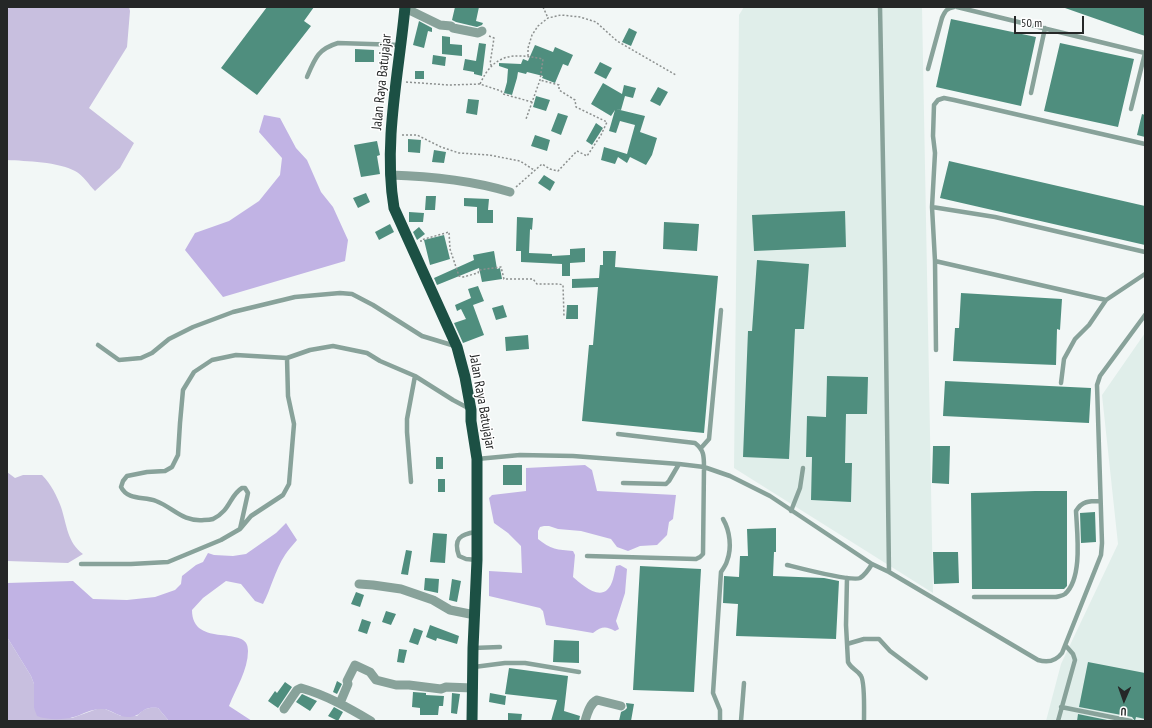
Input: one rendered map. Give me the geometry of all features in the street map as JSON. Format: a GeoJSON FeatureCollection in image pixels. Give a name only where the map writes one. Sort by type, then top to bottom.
{"type":"FeatureCollection","features":[{"type":"Feature","properties":{"kind":"highway","name":"Jalan Raya Batujajar"},"geometry":{"type":"LineString","coordinates":[[405,7],[396,81],[390,175],[391,186],[394,208],[457,347],[465,377],[471,410],[477,459],[477,560],[473,648],[472,721]]}},
{"type":"Feature","properties":{"kind":"street"},"geometry":{"type":"LineString","coordinates":[[405,7],[440,25],[451,26],[453,28],[478,33],[482,31]]}},
{"type":"Feature","properties":{"kind":"street"},"geometry":{"type":"LineString","coordinates":[[390,175],[447,178],[480,184],[510,192]]}},
{"type":"Feature","properties":{"kind":"street"},"geometry":{"type":"LineString","coordinates":[[359,584],[373,584],[401,589],[433,600],[450,610],[474,616]]}},
{"type":"Feature","properties":{"kind":"street"},"geometry":{"type":"LineString","coordinates":[[340,703],[348,684],[347,681],[355,665],[370,672],[376,680],[396,685],[441,689],[446,687],[473,688]]}},
{"type":"Feature","properties":{"kind":"street"},"geometry":{"type":"LineString","coordinates":[[284,709],[297,690],[301,688],[340,703],[361,718],[371,721]]}},
{"type":"Feature","properties":{"kind":"street"},"geometry":{"type":"LineString","coordinates":[[585,721],[587,713],[594,701],[597,700],[621,706]]}},
{"type":"Feature","properties":{"kind":"lane"},"geometry":{"type":"LineString","coordinates":[[880,7],[889,572]]}},
{"type":"Feature","properties":{"kind":"lane"},"geometry":{"type":"LineString","coordinates":[[928,69],[942,18],[948,8],[956,7],[1145,53],[1131,109]]}},
{"type":"Feature","properties":{"kind":"lane"},"geometry":{"type":"LineString","coordinates":[[1031,93],[1045,28]]}},
{"type":"Feature","properties":{"kind":"lane"},"geometry":{"type":"LineString","coordinates":[[307,77],[314,60],[319,53],[338,43],[401,45]]}},
{"type":"Feature","properties":{"kind":"lane"},"geometry":{"type":"LineString","coordinates":[[936,350],[935,261],[932,207],[935,153],[933,136],[934,105],[938,100],[944,98],[954,100],[1145,144]]}},
{"type":"Feature","properties":{"kind":"lane"},"geometry":{"type":"LineString","coordinates":[[932,207],[995,217],[1145,252]]}},
{"type":"Feature","properties":{"kind":"lane"},"geometry":{"type":"LineString","coordinates":[[935,261],[1106,300]]}},
{"type":"Feature","properties":{"kind":"lane"},"geometry":{"type":"LineString","coordinates":[[1061,383],[1064,359],[1075,340],[1089,325],[1106,300],[1145,274]]}},
{"type":"Feature","properties":{"kind":"lane"},"geometry":{"type":"LineString","coordinates":[[98,345],[119,360],[141,358],[152,353],[169,339],[193,327],[233,312],[295,296],[340,293],[352,294],[373,305],[422,336],[457,347]]}},
{"type":"Feature","properties":{"kind":"lane"},"geometry":{"type":"LineString","coordinates":[[701,448],[709,439],[721,310]]}},
{"type":"Feature","properties":{"kind":"lane"},"geometry":{"type":"LineString","coordinates":[[477,459],[520,455],[572,456],[704,467],[730,476],[770,496],[872,564],[889,572],[1038,660],[1054,660],[1066,646],[1101,555],[1102,543],[1097,386],[1100,376],[1145,315]]}},
{"type":"Feature","properties":{"kind":"lane"},"geometry":{"type":"LineString","coordinates":[[240,529],[248,493],[245,488],[237,490],[225,511],[211,520],[195,521],[177,513],[156,500],[130,496],[123,492],[121,487],[127,476],[147,472],[165,471],[172,467],[178,455],[184,390],[194,372],[212,360],[236,355],[287,358],[310,350],[333,346],[367,353],[415,376],[471,410]]}},
{"type":"Feature","properties":{"kind":"lane"},"geometry":{"type":"LineString","coordinates":[[81,564],[168,562],[221,540],[240,529],[252,516],[283,495],[289,484],[294,424],[288,396],[287,358]]}},
{"type":"Feature","properties":{"kind":"lane"},"geometry":{"type":"LineString","coordinates":[[411,482],[407,419],[415,376]]}},
{"type":"Feature","properties":{"kind":"lane"},"geometry":{"type":"LineString","coordinates":[[588,556],[696,559],[703,554],[704,457],[701,448],[695,443],[618,434]]}},
{"type":"Feature","properties":{"kind":"lane"},"geometry":{"type":"LineString","coordinates":[[623,483],[666,484],[670,481],[678,464]]}},
{"type":"Feature","properties":{"kind":"lane"},"geometry":{"type":"LineString","coordinates":[[791,511],[800,488],[803,468]]}},
{"type":"Feature","properties":{"kind":"lane"},"geometry":{"type":"LineString","coordinates":[[974,597],[1056,597],[1064,595],[1072,585],[1076,575],[1076,511],[1080,505],[1090,501],[1100,501]]}},
{"type":"Feature","properties":{"kind":"lane"},"geometry":{"type":"LineString","coordinates":[[720,721],[720,710],[713,693],[721,572],[727,561],[730,546],[724,519]]}},
{"type":"Feature","properties":{"kind":"lane"},"geometry":{"type":"LineString","coordinates":[[476,532],[461,535],[458,539],[457,550],[459,556],[466,559],[477,560]]}},
{"type":"Feature","properties":{"kind":"lane"},"geometry":{"type":"LineString","coordinates":[[787,565],[857,579],[861,578],[872,564]]}},
{"type":"Feature","properties":{"kind":"lane"},"geometry":{"type":"LineString","coordinates":[[847,578],[846,625],[848,662],[850,667],[861,676],[862,679],[864,721]]}},
{"type":"Feature","properties":{"kind":"lane"},"geometry":{"type":"LineString","coordinates":[[847,644],[864,639],[879,639],[890,651],[926,678]]}},
{"type":"Feature","properties":{"kind":"lane"},"geometry":{"type":"LineString","coordinates":[[1058,721],[1075,660],[1073,654],[1066,646]]}},
{"type":"Feature","properties":{"kind":"lane"},"geometry":{"type":"LineString","coordinates":[[473,648],[500,647]]}},
{"type":"Feature","properties":{"kind":"lane"},"geometry":{"type":"LineString","coordinates":[[473,666],[525,663],[579,672]]}},
{"type":"Feature","properties":{"kind":"lane"},"geometry":{"type":"LineString","coordinates":[[741,721],[744,683]]}},
{"type":"Feature","properties":{"kind":"lane"},"geometry":{"type":"LineString","coordinates":[[1061,707],[1131,721]]}},
{"type":"Feature","properties":{"kind":"path"},"geometry":{"type":"LineString","coordinates":[[543,7],[548,18]]}},
{"type":"Feature","properties":{"kind":"path"},"geometry":{"type":"LineString","coordinates":[[528,56],[528,48],[532,35],[538,26],[548,18],[561,16],[580,17],[596,22],[617,41],[676,75]]}},
{"type":"Feature","properties":{"kind":"path"},"geometry":{"type":"LineString","coordinates":[[482,31],[494,38],[490,64],[492,66]]}},
{"type":"Feature","properties":{"kind":"path"},"geometry":{"type":"LineString","coordinates":[[480,84],[492,66],[498,60],[506,56],[516,55],[543,59],[540,80],[526,119]]}},
{"type":"Feature","properties":{"kind":"path"},"geometry":{"type":"LineString","coordinates":[[510,192],[542,164],[550,169],[558,171],[577,151],[586,156],[601,135],[607,122],[576,107],[575,100],[559,90],[559,85],[540,80]]}},
{"type":"Feature","properties":{"kind":"path"},"geometry":{"type":"LineString","coordinates":[[396,81],[449,85],[480,84],[502,91],[503,94],[532,102]]}},
{"type":"Feature","properties":{"kind":"path"},"geometry":{"type":"LineString","coordinates":[[392,135],[417,135],[441,147],[459,153],[489,154],[520,161],[534,170]]}},
{"type":"Feature","properties":{"kind":"path"},"geometry":{"type":"LineString","coordinates":[[421,240],[449,232],[450,250],[459,276],[463,277],[478,273],[479,270],[502,267],[504,279],[533,279],[537,284],[563,285],[564,317]]}},
{"type":"Feature","properties":{"kind":"shaded area"},"geometry":{"type":"Polygon","coordinates":[[[9,7],[129,7],[127,47],[89,108],[134,143],[120,168],[95,191],[81,175],[68,168],[42,162],[7,160],[7,11],[9,7]]]}},
{"type":"Feature","properties":{"kind":"shaded area"},"geometry":{"type":"Polygon","coordinates":[[[744,7],[922,7],[933,593],[734,468],[739,15],[744,7]]]}},
{"type":"Feature","properties":{"kind":"shaded area"},"geometry":{"type":"Polygon","coordinates":[[[264,115],[280,118],[296,148],[307,160],[321,192],[333,207],[348,240],[345,261],[223,297],[185,250],[195,233],[229,221],[259,201],[280,175],[282,158],[259,132],[264,115]]]}},
{"type":"Feature","properties":{"kind":"shaded area"},"geometry":{"type":"Polygon","coordinates":[[[1145,333],[1145,721],[1046,721],[1061,664],[1118,544],[1102,395],[1145,333]]]}},
{"type":"Feature","properties":{"kind":"shaded area"},"geometry":{"type":"Polygon","coordinates":[[[585,465],[592,470],[597,491],[676,495],[673,519],[669,522],[667,535],[657,545],[640,546],[628,551],[617,547],[611,539],[581,531],[544,526],[540,527],[538,531],[538,539],[546,545],[558,549],[573,551],[575,555],[573,577],[584,586],[598,593],[607,590],[611,585],[616,566],[620,565],[627,569],[625,593],[616,621],[619,629],[615,631],[609,628],[604,628],[593,633],[546,625],[543,611],[540,608],[489,596],[489,571],[522,573],[521,546],[508,533],[494,523],[489,498],[492,495],[526,491],[526,468],[585,465]]]}},
{"type":"Feature","properties":{"kind":"shaded area"},"geometry":{"type":"Polygon","coordinates":[[[7,472],[15,478],[23,475],[42,475],[51,486],[58,499],[71,539],[83,554],[68,563],[7,561],[7,472]]]}},
{"type":"Feature","properties":{"kind":"shaded area"},"geometry":{"type":"Polygon","coordinates":[[[286,523],[297,540],[282,561],[263,604],[255,601],[241,584],[226,581],[203,598],[192,610],[194,622],[201,629],[210,633],[240,638],[246,643],[248,651],[246,665],[229,706],[252,721],[169,721],[158,708],[148,708],[137,715],[130,717],[103,709],[92,710],[65,719],[50,719],[37,716],[34,708],[34,684],[31,676],[7,637],[7,583],[73,581],[93,599],[127,600],[155,597],[175,590],[181,584],[182,576],[196,565],[203,562],[208,553],[214,555],[233,556],[246,554],[276,533],[286,523]]]}},
{"type":"Feature","properties":{"kind":"shaded area"},"geometry":{"type":"Polygon","coordinates":[[[7,637],[31,676],[34,684],[34,708],[72,718],[97,709],[105,709],[121,716],[137,716],[146,709],[158,708],[169,721],[7,721],[7,637]]]}},
{"type":"Feature","properties":{"kind":"building"},"geometry":{"type":"Polygon","coordinates":[[[267,7],[314,7],[304,21],[311,26],[257,95],[221,68],[267,7]]]}},
{"type":"Feature","properties":{"kind":"building"},"geometry":{"type":"Polygon","coordinates":[[[455,7],[479,7],[476,21],[483,23],[482,25],[477,27],[452,20],[455,7]]]}},
{"type":"Feature","properties":{"kind":"building"},"geometry":{"type":"Polygon","coordinates":[[[1145,7],[1145,36],[1065,8],[1145,7]]]}},
{"type":"Feature","properties":{"kind":"building"},"geometry":{"type":"Polygon","coordinates":[[[951,19],[1036,37],[1021,106],[936,87],[951,19]]]}},
{"type":"Feature","properties":{"kind":"building"},"geometry":{"type":"Polygon","coordinates":[[[419,21],[432,28],[432,32],[428,31],[424,48],[413,45],[419,21]]]}},
{"type":"Feature","properties":{"kind":"building"},"geometry":{"type":"Polygon","coordinates":[[[629,28],[637,32],[631,46],[622,42],[629,28]]]}},
{"type":"Feature","properties":{"kind":"building"},"geometry":{"type":"Polygon","coordinates":[[[442,36],[450,37],[450,44],[462,45],[462,56],[442,54],[442,36]]]}},
{"type":"Feature","properties":{"kind":"building"},"geometry":{"type":"Polygon","coordinates":[[[479,43],[486,44],[482,76],[474,74],[474,72],[463,70],[465,59],[476,61],[479,43]]]}},
{"type":"Feature","properties":{"kind":"building"},"geometry":{"type":"Polygon","coordinates":[[[1060,43],[1134,59],[1118,127],[1044,111],[1060,43]]]}},
{"type":"Feature","properties":{"kind":"building"},"geometry":{"type":"Polygon","coordinates":[[[535,45],[553,52],[555,47],[573,55],[568,66],[563,64],[555,83],[542,78],[543,76],[527,72],[526,74],[518,72],[512,95],[504,93],[508,69],[499,66],[499,63],[521,64],[523,59],[528,61],[535,45]]]}},
{"type":"Feature","properties":{"kind":"building"},"geometry":{"type":"Polygon","coordinates":[[[355,49],[374,50],[374,62],[355,62],[355,49]]]}},
{"type":"Feature","properties":{"kind":"building"},"geometry":{"type":"Polygon","coordinates":[[[433,55],[446,57],[445,66],[432,64],[433,55]]]}},
{"type":"Feature","properties":{"kind":"building"},"geometry":{"type":"Polygon","coordinates":[[[600,62],[612,68],[606,79],[594,73],[600,62]]]}},
{"type":"Feature","properties":{"kind":"building"},"geometry":{"type":"Polygon","coordinates":[[[415,71],[424,71],[424,79],[415,79],[415,71]]]}},
{"type":"Feature","properties":{"kind":"building"},"geometry":{"type":"Polygon","coordinates":[[[603,83],[622,94],[624,85],[636,88],[633,98],[625,96],[621,110],[616,109],[645,116],[640,132],[657,138],[652,155],[646,165],[630,157],[627,163],[618,157],[615,164],[601,160],[604,147],[627,154],[635,125],[620,121],[616,133],[609,131],[615,110],[611,116],[591,104],[603,83]]]}},
{"type":"Feature","properties":{"kind":"building"},"geometry":{"type":"Polygon","coordinates":[[[658,87],[668,92],[660,106],[650,101],[658,87]]]}},
{"type":"Feature","properties":{"kind":"building"},"geometry":{"type":"Polygon","coordinates":[[[536,96],[550,100],[546,111],[533,107],[536,96]]]}},
{"type":"Feature","properties":{"kind":"building"},"geometry":{"type":"Polygon","coordinates":[[[468,99],[479,100],[477,115],[466,113],[468,99]]]}},
{"type":"Feature","properties":{"kind":"building"},"geometry":{"type":"Polygon","coordinates":[[[558,113],[568,116],[561,135],[551,131],[558,113]]]}},
{"type":"Feature","properties":{"kind":"building"},"geometry":{"type":"Polygon","coordinates":[[[1142,114],[1145,115],[1145,137],[1137,135],[1142,114]]]}},
{"type":"Feature","properties":{"kind":"building"},"geometry":{"type":"Polygon","coordinates":[[[596,123],[603,128],[592,145],[586,141],[596,123]]]}},
{"type":"Feature","properties":{"kind":"building"},"geometry":{"type":"Polygon","coordinates":[[[535,135],[550,140],[547,151],[531,146],[535,135]]]}},
{"type":"Feature","properties":{"kind":"building"},"geometry":{"type":"Polygon","coordinates":[[[408,139],[421,140],[420,153],[408,152],[408,139]]]}},
{"type":"Feature","properties":{"kind":"building"},"geometry":{"type":"Polygon","coordinates":[[[377,141],[380,155],[377,156],[380,174],[361,177],[354,145],[377,141]]]}},
{"type":"Feature","properties":{"kind":"building"},"geometry":{"type":"Polygon","coordinates":[[[434,150],[446,152],[444,163],[432,162],[434,150]]]}},
{"type":"Feature","properties":{"kind":"building"},"geometry":{"type":"Polygon","coordinates":[[[949,161],[1145,206],[1145,245],[940,198],[949,161]]]}},
{"type":"Feature","properties":{"kind":"building"},"geometry":{"type":"Polygon","coordinates":[[[544,175],[555,182],[550,191],[538,183],[544,175]]]}},
{"type":"Feature","properties":{"kind":"building"},"geometry":{"type":"Polygon","coordinates":[[[366,193],[370,202],[358,208],[353,198],[366,193]]]}},
{"type":"Feature","properties":{"kind":"building"},"geometry":{"type":"Polygon","coordinates":[[[426,196],[436,196],[435,210],[425,210],[426,196]]]}},
{"type":"Feature","properties":{"kind":"building"},"geometry":{"type":"Polygon","coordinates":[[[464,198],[489,199],[488,210],[493,210],[493,223],[477,223],[477,207],[464,206],[464,198]]]}},
{"type":"Feature","properties":{"kind":"building"},"geometry":{"type":"Polygon","coordinates":[[[845,211],[846,247],[754,251],[752,215],[845,211]]]}},
{"type":"Feature","properties":{"kind":"building"},"geometry":{"type":"Polygon","coordinates":[[[409,212],[424,213],[423,222],[409,222],[409,212]]]}},
{"type":"Feature","properties":{"kind":"building"},"geometry":{"type":"Polygon","coordinates":[[[517,217],[533,218],[532,230],[530,229],[529,253],[552,254],[552,256],[570,255],[570,249],[585,248],[585,262],[570,263],[570,276],[562,276],[562,264],[521,262],[521,251],[516,251],[517,217]]]}},
{"type":"Feature","properties":{"kind":"building"},"geometry":{"type":"Polygon","coordinates":[[[664,222],[699,224],[697,251],[663,249],[664,222]]]}},
{"type":"Feature","properties":{"kind":"building"},"geometry":{"type":"Polygon","coordinates":[[[390,224],[394,232],[379,240],[375,232],[390,224]]]}},
{"type":"Feature","properties":{"kind":"building"},"geometry":{"type":"Polygon","coordinates":[[[419,227],[425,234],[417,240],[413,232],[419,227]]]}},
{"type":"Feature","properties":{"kind":"building"},"geometry":{"type":"Polygon","coordinates":[[[444,235],[450,259],[430,265],[424,240],[444,235]]]}},
{"type":"Feature","properties":{"kind":"building"},"geometry":{"type":"Polygon","coordinates":[[[494,251],[497,269],[500,268],[502,279],[482,282],[479,268],[437,285],[434,278],[474,260],[473,255],[494,251]]]}},
{"type":"Feature","properties":{"kind":"building"},"geometry":{"type":"Polygon","coordinates":[[[603,251],[616,251],[615,267],[718,276],[704,433],[582,421],[589,345],[593,345],[598,287],[572,288],[572,279],[599,278],[600,265],[603,265],[603,251]]]}},
{"type":"Feature","properties":{"kind":"building"},"geometry":{"type":"Polygon","coordinates":[[[757,260],[809,264],[804,329],[795,329],[789,459],[743,457],[748,331],[752,331],[757,260]]]}},
{"type":"Feature","properties":{"kind":"building"},"geometry":{"type":"Polygon","coordinates":[[[478,286],[484,301],[473,305],[484,335],[463,343],[454,323],[466,319],[461,309],[457,311],[455,305],[471,298],[468,289],[478,286]]]}},
{"type":"Feature","properties":{"kind":"building"},"geometry":{"type":"Polygon","coordinates":[[[961,293],[1062,299],[1060,330],[1057,329],[1056,365],[953,361],[955,328],[959,328],[961,293]]]}},
{"type":"Feature","properties":{"kind":"building"},"geometry":{"type":"Polygon","coordinates":[[[503,305],[507,317],[496,320],[492,308],[503,305]]]}},
{"type":"Feature","properties":{"kind":"building"},"geometry":{"type":"Polygon","coordinates":[[[567,305],[578,305],[578,319],[566,319],[567,305]]]}},
{"type":"Feature","properties":{"kind":"building"},"geometry":{"type":"Polygon","coordinates":[[[528,335],[529,349],[506,351],[505,337],[528,335]]]}},
{"type":"Feature","properties":{"kind":"building"},"geometry":{"type":"Polygon","coordinates":[[[827,376],[868,377],[867,414],[846,414],[845,463],[852,463],[851,502],[811,500],[812,457],[806,457],[807,416],[826,417],[827,376]]]}},
{"type":"Feature","properties":{"kind":"building"},"geometry":{"type":"Polygon","coordinates":[[[945,381],[1091,388],[1089,423],[943,416],[945,381]]]}},
{"type":"Feature","properties":{"kind":"building"},"geometry":{"type":"Polygon","coordinates":[[[933,446],[950,446],[949,484],[932,483],[933,446]]]}},
{"type":"Feature","properties":{"kind":"building"},"geometry":{"type":"Polygon","coordinates":[[[436,457],[443,457],[443,469],[436,469],[436,457]]]}},
{"type":"Feature","properties":{"kind":"building"},"geometry":{"type":"Polygon","coordinates":[[[503,465],[522,465],[522,485],[503,485],[503,465]]]}},
{"type":"Feature","properties":{"kind":"building"},"geometry":{"type":"Polygon","coordinates":[[[438,479],[445,479],[445,492],[438,492],[438,479]]]}},
{"type":"Feature","properties":{"kind":"building"},"geometry":{"type":"Polygon","coordinates":[[[1067,491],[1067,586],[1064,589],[972,589],[971,493],[1067,491]]]}},
{"type":"Feature","properties":{"kind":"building"},"geometry":{"type":"Polygon","coordinates":[[[1095,512],[1096,542],[1081,543],[1080,513],[1095,512]]]}},
{"type":"Feature","properties":{"kind":"building"},"geometry":{"type":"Polygon","coordinates":[[[776,528],[776,552],[774,552],[773,576],[824,578],[839,581],[836,639],[736,636],[738,604],[723,603],[724,576],[739,577],[740,556],[748,556],[747,529],[776,528]]]}},
{"type":"Feature","properties":{"kind":"building"},"geometry":{"type":"Polygon","coordinates":[[[433,533],[447,534],[445,563],[430,562],[433,533]]]}},
{"type":"Feature","properties":{"kind":"building"},"geometry":{"type":"Polygon","coordinates":[[[406,550],[412,551],[408,575],[401,574],[406,550]]]}},
{"type":"Feature","properties":{"kind":"building"},"geometry":{"type":"Polygon","coordinates":[[[933,552],[958,552],[959,583],[934,584],[933,552]]]}},
{"type":"Feature","properties":{"kind":"building"},"geometry":{"type":"Polygon","coordinates":[[[640,566],[701,569],[694,692],[633,690],[640,566]]]}},
{"type":"Feature","properties":{"kind":"building"},"geometry":{"type":"Polygon","coordinates":[[[425,578],[439,579],[438,593],[424,590],[425,578]]]}},
{"type":"Feature","properties":{"kind":"building"},"geometry":{"type":"Polygon","coordinates":[[[452,579],[461,581],[457,602],[449,600],[452,579]]]}},
{"type":"Feature","properties":{"kind":"building"},"geometry":{"type":"Polygon","coordinates":[[[356,592],[364,595],[360,607],[351,604],[356,592]]]}},
{"type":"Feature","properties":{"kind":"building"},"geometry":{"type":"Polygon","coordinates":[[[386,611],[396,614],[391,625],[382,622],[386,611]]]}},
{"type":"Feature","properties":{"kind":"building"},"geometry":{"type":"Polygon","coordinates":[[[362,619],[371,622],[367,634],[358,631],[362,619]]]}},
{"type":"Feature","properties":{"kind":"building"},"geometry":{"type":"Polygon","coordinates":[[[430,625],[459,636],[457,644],[437,638],[436,641],[426,637],[430,625]]]}},
{"type":"Feature","properties":{"kind":"building"},"geometry":{"type":"Polygon","coordinates":[[[414,628],[423,631],[418,645],[409,642],[414,628]]]}},
{"type":"Feature","properties":{"kind":"building"},"geometry":{"type":"Polygon","coordinates":[[[554,640],[579,641],[579,663],[553,662],[554,640]]]}},
{"type":"Feature","properties":{"kind":"building"},"geometry":{"type":"Polygon","coordinates":[[[399,649],[407,650],[404,663],[397,662],[399,649]]]}},
{"type":"Feature","properties":{"kind":"building"},"geometry":{"type":"Polygon","coordinates":[[[1088,662],[1145,673],[1145,719],[1136,717],[1135,721],[1132,717],[1079,707],[1088,662]]]}},
{"type":"Feature","properties":{"kind":"building"},"geometry":{"type":"Polygon","coordinates":[[[509,668],[568,676],[564,711],[580,716],[579,721],[551,721],[557,700],[505,694],[509,668]]]}},
{"type":"Feature","properties":{"kind":"building"},"geometry":{"type":"Polygon","coordinates":[[[337,681],[342,684],[337,694],[333,692],[337,681]]]}},
{"type":"Feature","properties":{"kind":"building"},"geometry":{"type":"Polygon","coordinates":[[[285,682],[292,687],[278,708],[268,701],[275,691],[277,693],[285,682]]]}},
{"type":"Feature","properties":{"kind":"building"},"geometry":{"type":"Polygon","coordinates":[[[413,692],[426,693],[426,695],[444,696],[443,706],[439,706],[438,715],[420,715],[420,708],[412,707],[413,692]]]}},
{"type":"Feature","properties":{"kind":"building"},"geometry":{"type":"Polygon","coordinates":[[[452,693],[460,694],[457,714],[451,713],[452,693]]]}},
{"type":"Feature","properties":{"kind":"building"},"geometry":{"type":"Polygon","coordinates":[[[490,693],[506,696],[505,705],[489,702],[490,693]]]}},
{"type":"Feature","properties":{"kind":"building"},"geometry":{"type":"Polygon","coordinates":[[[302,694],[317,701],[310,711],[296,702],[302,694]]]}},
{"type":"Feature","properties":{"kind":"building"},"geometry":{"type":"Polygon","coordinates":[[[626,703],[634,704],[631,721],[619,721],[621,712],[627,708],[626,703]]]}},
{"type":"Feature","properties":{"kind":"building"},"geometry":{"type":"Polygon","coordinates":[[[334,707],[343,712],[338,721],[328,716],[334,707]]]}},
{"type":"Feature","properties":{"kind":"building"},"geometry":{"type":"Polygon","coordinates":[[[508,713],[522,714],[521,721],[508,721],[508,713]]]}},
{"type":"Feature","properties":{"kind":"building"},"geometry":{"type":"Polygon","coordinates":[[[1078,714],[1112,721],[1077,721],[1078,714]]]}}]}
